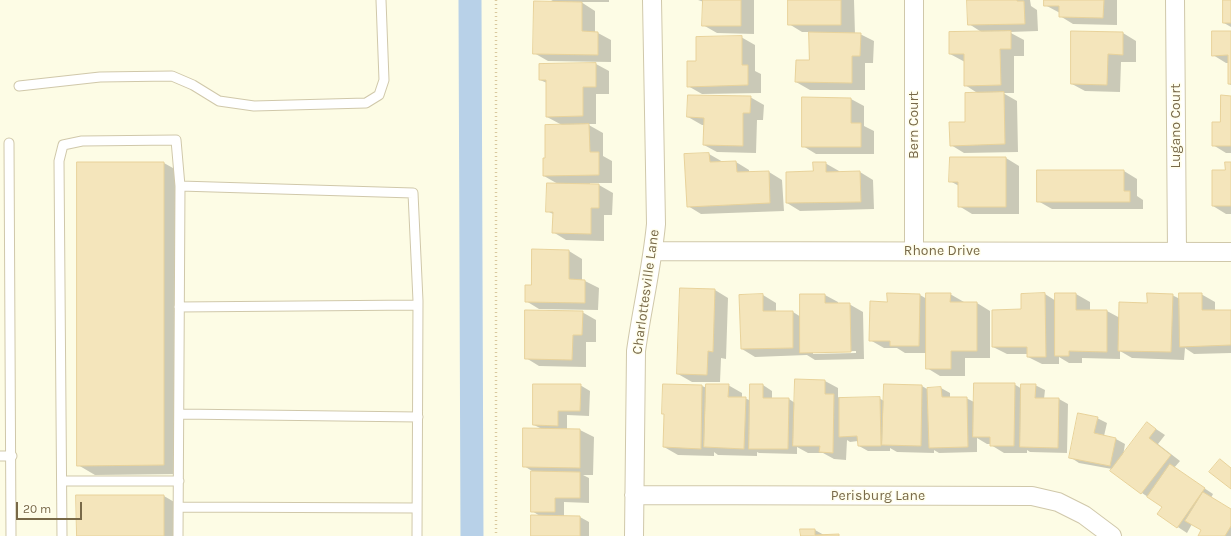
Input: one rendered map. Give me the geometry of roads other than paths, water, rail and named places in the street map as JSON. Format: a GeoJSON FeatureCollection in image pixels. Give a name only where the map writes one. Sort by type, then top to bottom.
{"type":"FeatureCollection","features":[{"type":"Feature","properties":{"kind":"street","name":"Charlottesville Lane"},"geometry":{"type":"LineString","coordinates":[[634,536],[636,351],[640,321],[654,251],[656,224],[652,0]]}},
{"type":"Feature","properties":{"kind":"street","name":"Bern Court"},"geometry":{"type":"LineString","coordinates":[[914,0],[914,251]]}},
{"type":"Feature","properties":{"kind":"street","name":"Lugano Court"},"geometry":{"type":"LineString","coordinates":[[1175,0],[1177,252]]}},
{"type":"Feature","properties":{"kind":"street","name":"Rhone Drive"},"geometry":{"type":"LineString","coordinates":[[654,251],[1231,252]]}},
{"type":"Feature","properties":{"kind":"street","name":"Perisburg Lane"},"geometry":{"type":"LineString","coordinates":[[634,495],[1032,496],[1058,502],[1084,515],[1112,536]]}},
{"type":"Feature","properties":{"kind":"lane"},"geometry":{"type":"LineString","coordinates":[[19,86],[100,77],[172,76],[193,85],[219,100],[254,106],[366,104],[379,95],[384,80],[382,0]]}},
{"type":"Feature","properties":{"kind":"lane"},"geometry":{"type":"LineString","coordinates":[[62,536],[59,161],[63,145],[82,141],[176,140],[180,186],[178,536]]}},
{"type":"Feature","properties":{"kind":"lane"},"geometry":{"type":"LineString","coordinates":[[9,143],[12,456],[11,536]]}},
{"type":"Feature","properties":{"kind":"lane"},"geometry":{"type":"LineString","coordinates":[[180,186],[413,193],[418,305],[417,536]]}},
{"type":"Feature","properties":{"kind":"lane"},"geometry":{"type":"LineString","coordinates":[[179,307],[418,305]]}},
{"type":"Feature","properties":{"kind":"lane"},"geometry":{"type":"LineString","coordinates":[[179,414],[418,416]]}},
{"type":"Feature","properties":{"kind":"lane"},"geometry":{"type":"LineString","coordinates":[[0,456],[12,456]]}},
{"type":"Feature","properties":{"kind":"lane"},"geometry":{"type":"LineString","coordinates":[[62,481],[178,481]]}},
{"type":"Feature","properties":{"kind":"lane"},"geometry":{"type":"LineString","coordinates":[[178,507],[417,508]]}},
{"type":"Feature","properties":{"kind":"waterway"},"geometry":{"type":"LineString","coordinates":[[470,0],[472,536]]}}]}
